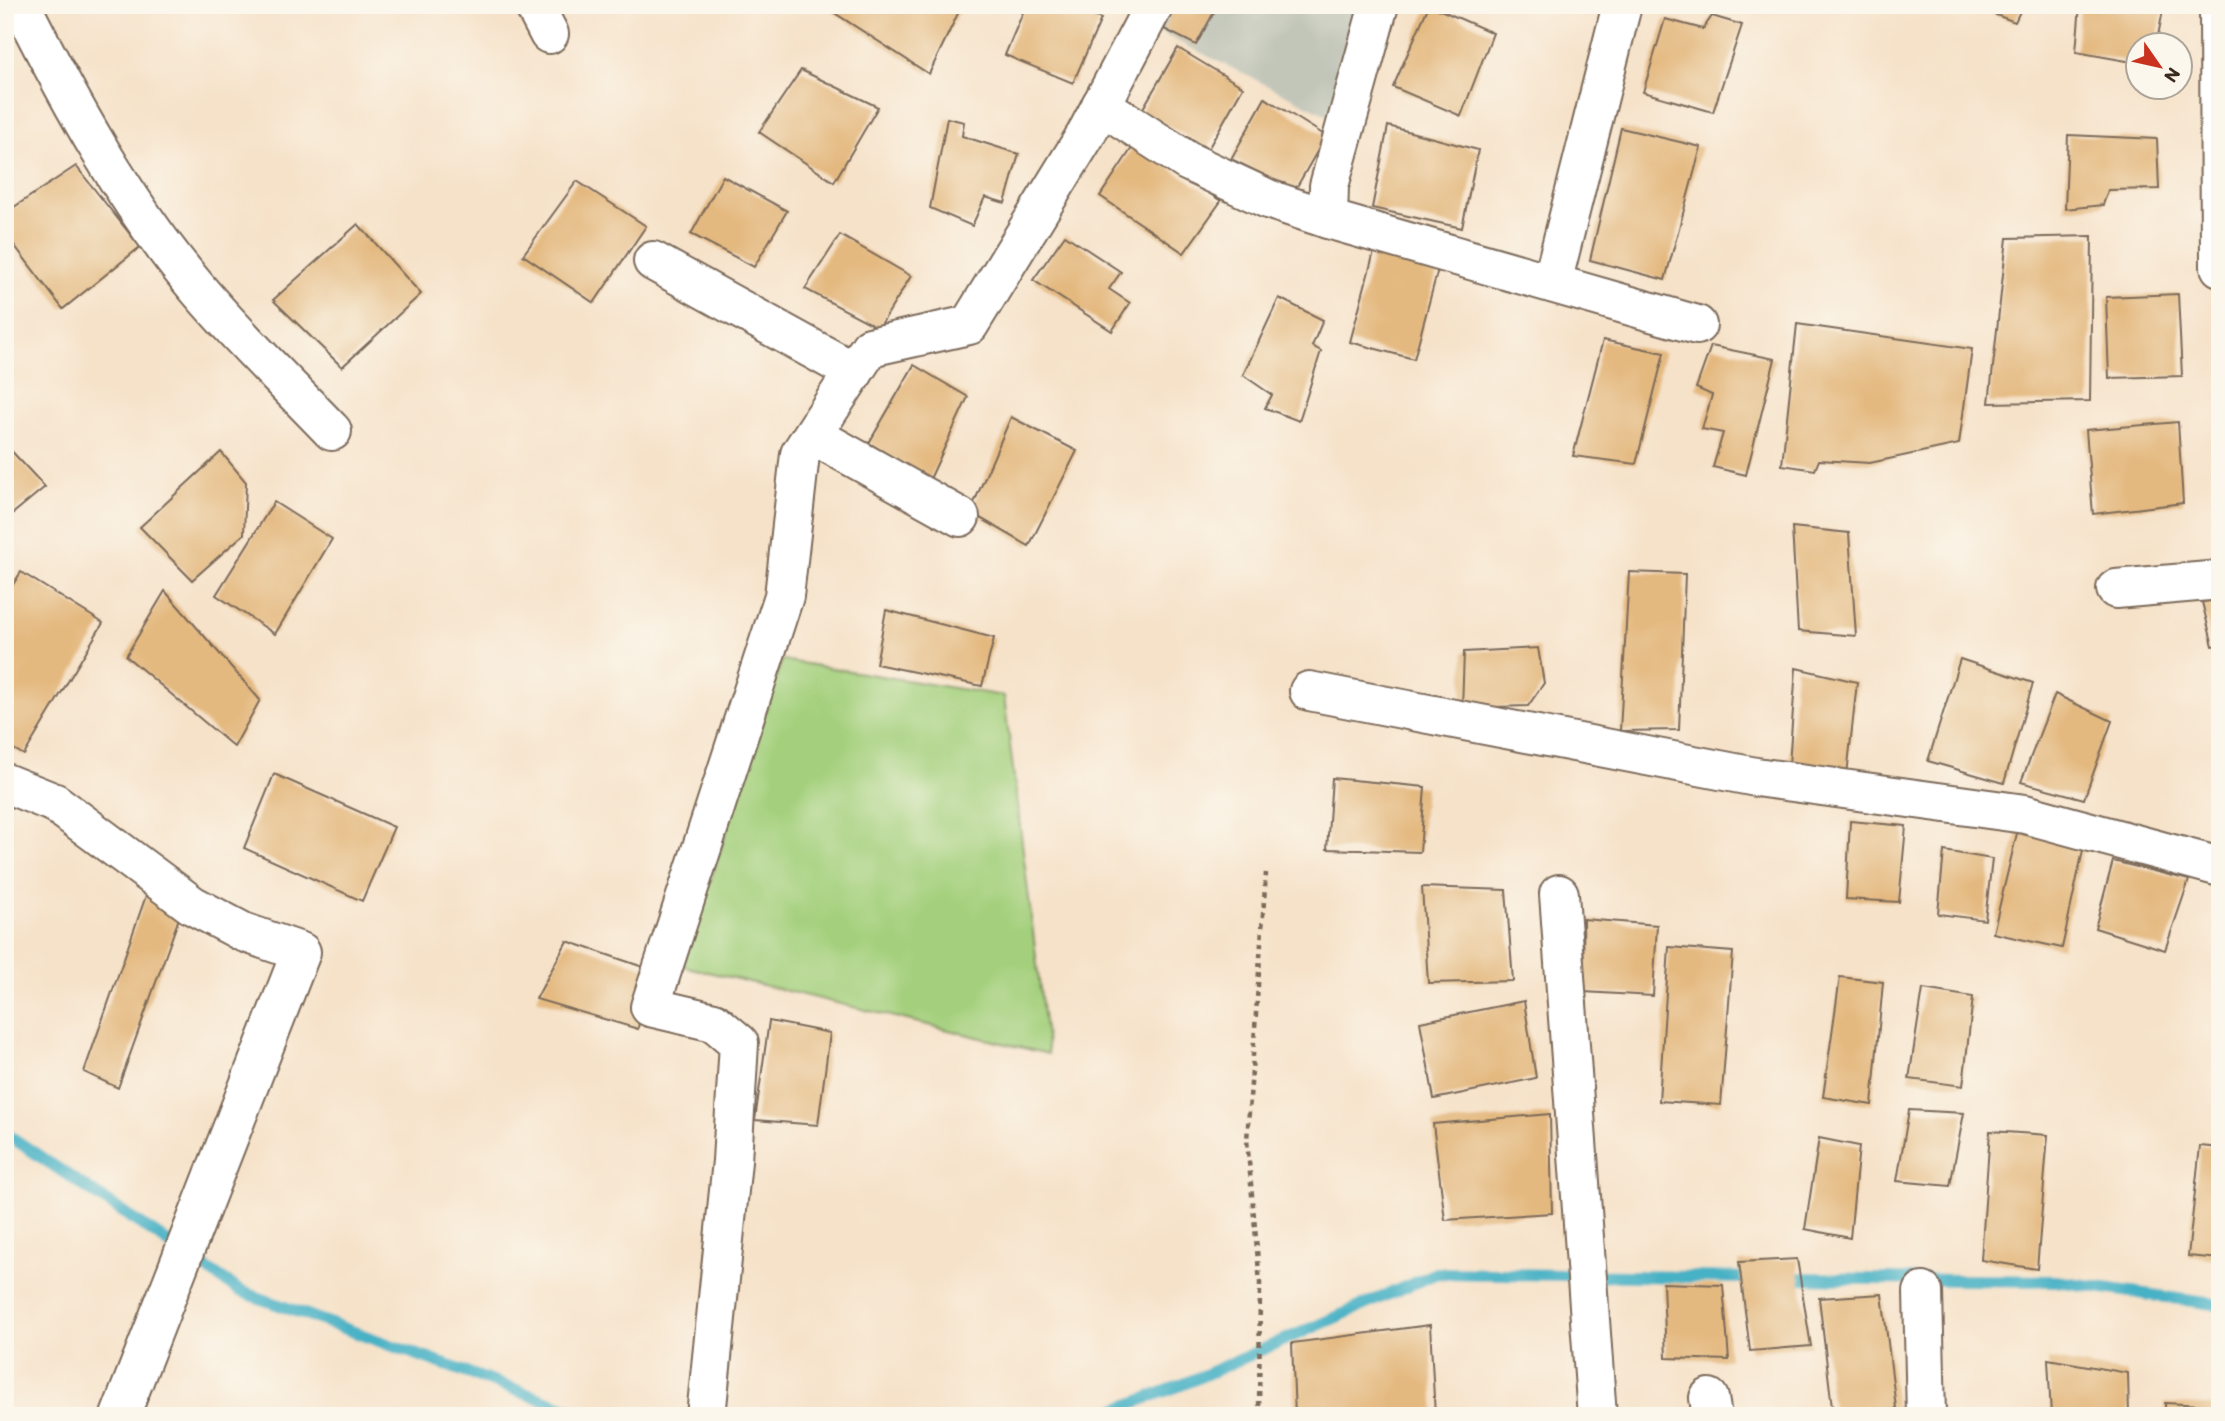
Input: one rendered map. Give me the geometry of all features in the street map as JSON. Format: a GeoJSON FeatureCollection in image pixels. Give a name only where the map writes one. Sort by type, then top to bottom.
{"type":"FeatureCollection","features":[{"type":"Feature","properties":{"kind":"street"},"geometry":{"type":"LineString","coordinates":[[21,5],[58,77],[132,203],[197,288],[332,431]]}},
{"type":"Feature","properties":{"kind":"street"},"geometry":{"type":"LineString","coordinates":[[706,1416],[732,1161],[739,1043],[713,1022],[650,1007],[784,596],[800,454],[870,347],[969,325],[1101,105],[1154,5]]}},
{"type":"Feature","properties":{"kind":"street"},"geometry":{"type":"LineString","coordinates":[[1328,219],[1329,186],[1379,5]]}},
{"type":"Feature","properties":{"kind":"street"},"geometry":{"type":"LineString","coordinates":[[1552,283],[1622,5]]}},
{"type":"Feature","properties":{"kind":"street"},"geometry":{"type":"LineString","coordinates":[[2219,5],[2220,267]]}},
{"type":"Feature","properties":{"kind":"street"},"geometry":{"type":"LineString","coordinates":[[1101,105],[1187,161],[1268,199],[1328,219],[1697,325]]}},
{"type":"Feature","properties":{"kind":"street"},"geometry":{"type":"LineString","coordinates":[[653,261],[854,373]]}},
{"type":"Feature","properties":{"kind":"street"},"geometry":{"type":"LineString","coordinates":[[813,435],[960,517]]}},
{"type":"Feature","properties":{"kind":"street"},"geometry":{"type":"LineString","coordinates":[[2116,589],[2220,580]]}},
{"type":"Feature","properties":{"kind":"street"},"geometry":{"type":"LineString","coordinates":[[1309,691],[1756,777],[2025,814],[2220,867]]}},
{"type":"Feature","properties":{"kind":"street"},"geometry":{"type":"LineString","coordinates":[[5,783],[55,803],[192,905],[243,932],[301,951],[120,1416]]}},
{"type":"Feature","properties":{"kind":"street"},"geometry":{"type":"LineString","coordinates":[[1559,894],[1597,1416]]}},
{"type":"Feature","properties":{"kind":"street"},"geometry":{"type":"LineString","coordinates":[[1923,1292],[1926,1416]]}},
{"type":"Feature","properties":{"kind":"path"},"geometry":{"type":"LineString","coordinates":[[1259,1416],[1260,1283],[1247,1140],[1266,873]]}},
{"type":"Feature","properties":{"kind":"shaded area"},"geometry":{"type":"Polygon","coordinates":[[[1165,5],[1366,5],[1335,119],[1153,29],[1165,5]]]}},
{"type":"Feature","properties":{"kind":"green space"},"geometry":{"type":"Polygon","coordinates":[[[782,660],[1004,696],[1048,1054],[683,966],[782,660]]]}},
{"type":"Feature","properties":{"kind":"building"},"geometry":{"type":"Polygon","coordinates":[[[828,5],[962,5],[929,74],[827,8],[828,5]]]}},
{"type":"Feature","properties":{"kind":"building"},"geometry":{"type":"Polygon","coordinates":[[[1026,5],[1067,5],[1101,19],[1073,83],[1005,55],[1026,5]]]}},
{"type":"Feature","properties":{"kind":"building"},"geometry":{"type":"Polygon","coordinates":[[[1175,5],[1218,5],[1196,45],[1164,29],[1175,5]]]}},
{"type":"Feature","properties":{"kind":"building"},"geometry":{"type":"Polygon","coordinates":[[[1429,5],[1493,33],[1461,116],[1393,87],[1429,5]]]}},
{"type":"Feature","properties":{"kind":"building"},"geometry":{"type":"Polygon","coordinates":[[[1969,5],[2023,5],[2015,22],[1969,5]]]}},
{"type":"Feature","properties":{"kind":"building"},"geometry":{"type":"Polygon","coordinates":[[[2080,5],[2164,5],[2159,32],[2124,32],[2124,61],[2076,52],[2080,5]]]}},
{"type":"Feature","properties":{"kind":"building"},"geometry":{"type":"Polygon","coordinates":[[[1712,16],[1742,25],[1713,112],[1643,92],[1665,19],[1703,29],[1712,16]]]}},
{"type":"Feature","properties":{"kind":"building"},"geometry":{"type":"Polygon","coordinates":[[[1178,48],[1243,87],[1208,149],[1142,110],[1178,48]]]}},
{"type":"Feature","properties":{"kind":"building"},"geometry":{"type":"Polygon","coordinates":[[[801,70],[878,107],[834,182],[759,132],[801,70]]]}},
{"type":"Feature","properties":{"kind":"building"},"geometry":{"type":"Polygon","coordinates":[[[1265,98],[1326,136],[1295,190],[1231,159],[1265,98]]]}},
{"type":"Feature","properties":{"kind":"building"},"geometry":{"type":"Polygon","coordinates":[[[947,118],[964,122],[962,136],[1019,154],[1005,203],[985,197],[972,226],[930,208],[947,118]]]}},
{"type":"Feature","properties":{"kind":"building"},"geometry":{"type":"Polygon","coordinates":[[[1388,126],[1478,150],[1462,228],[1372,208],[1388,126]]]}},
{"type":"Feature","properties":{"kind":"building"},"geometry":{"type":"Polygon","coordinates":[[[1621,128],[1701,147],[1665,280],[1590,260],[1621,128]]]}},
{"type":"Feature","properties":{"kind":"building"},"geometry":{"type":"Polygon","coordinates":[[[2068,135],[2157,139],[2159,189],[2108,190],[2103,205],[2065,209],[2068,135]]]}},
{"type":"Feature","properties":{"kind":"building"},"geometry":{"type":"Polygon","coordinates":[[[1134,145],[1221,201],[1184,253],[1100,196],[1134,145]]]}},
{"type":"Feature","properties":{"kind":"building"},"geometry":{"type":"Polygon","coordinates":[[[76,166],[140,247],[63,309],[5,233],[5,213],[76,166]]]}},
{"type":"Feature","properties":{"kind":"building"},"geometry":{"type":"Polygon","coordinates":[[[723,176],[787,211],[754,267],[691,234],[723,176]]]}},
{"type":"Feature","properties":{"kind":"building"},"geometry":{"type":"Polygon","coordinates":[[[577,181],[646,226],[594,303],[523,255],[577,181]]]}},
{"type":"Feature","properties":{"kind":"building"},"geometry":{"type":"Polygon","coordinates":[[[358,224],[421,294],[342,367],[273,300],[358,224]]]}},
{"type":"Feature","properties":{"kind":"building"},"geometry":{"type":"Polygon","coordinates":[[[840,235],[911,276],[879,328],[805,289],[840,235]]]}},
{"type":"Feature","properties":{"kind":"building"},"geometry":{"type":"Polygon","coordinates":[[[1065,235],[1121,272],[1109,289],[1130,303],[1112,331],[1033,280],[1065,235]]]}},
{"type":"Feature","properties":{"kind":"building"},"geometry":{"type":"Polygon","coordinates":[[[2092,236],[2090,401],[1989,403],[2007,238],[2092,236]]]}},
{"type":"Feature","properties":{"kind":"building"},"geometry":{"type":"Polygon","coordinates":[[[1375,248],[1438,269],[1414,359],[1350,342],[1375,248]]]}},
{"type":"Feature","properties":{"kind":"building"},"geometry":{"type":"Polygon","coordinates":[[[2178,294],[2182,376],[2109,378],[2106,297],[2178,294]]]}},
{"type":"Feature","properties":{"kind":"building"},"geometry":{"type":"Polygon","coordinates":[[[1279,298],[1323,320],[1312,346],[1321,351],[1299,421],[1265,408],[1272,395],[1243,375],[1279,298]]]}},
{"type":"Feature","properties":{"kind":"building"},"geometry":{"type":"Polygon","coordinates":[[[1797,324],[1972,349],[1959,444],[1870,463],[1819,460],[1815,470],[1782,465],[1797,324]]]}},
{"type":"Feature","properties":{"kind":"building"},"geometry":{"type":"Polygon","coordinates":[[[1603,340],[1664,353],[1636,464],[1573,456],[1603,340]]]}},
{"type":"Feature","properties":{"kind":"building"},"geometry":{"type":"Polygon","coordinates":[[[1711,346],[1775,359],[1746,475],[1713,467],[1723,433],[1702,429],[1712,395],[1696,388],[1711,346]]]}},
{"type":"Feature","properties":{"kind":"building"},"geometry":{"type":"Polygon","coordinates":[[[914,365],[968,397],[930,479],[869,443],[914,365]]]}},
{"type":"Feature","properties":{"kind":"building"},"geometry":{"type":"Polygon","coordinates":[[[1011,417],[1077,451],[1029,546],[970,512],[1011,417]]]}},
{"type":"Feature","properties":{"kind":"building"},"geometry":{"type":"Polygon","coordinates":[[[2178,422],[2183,503],[2093,514],[2086,430],[2178,422]]]}},
{"type":"Feature","properties":{"kind":"building"},"geometry":{"type":"Polygon","coordinates":[[[5,444],[45,487],[5,520],[5,444]]]}},
{"type":"Feature","properties":{"kind":"building"},"geometry":{"type":"Polygon","coordinates":[[[221,452],[246,482],[244,534],[192,580],[140,527],[221,452]]]}},
{"type":"Feature","properties":{"kind":"building"},"geometry":{"type":"Polygon","coordinates":[[[274,502],[332,539],[275,634],[216,595],[274,502]]]}},
{"type":"Feature","properties":{"kind":"building"},"geometry":{"type":"Polygon","coordinates":[[[1792,527],[1849,533],[1856,636],[1798,631],[1792,527]]]}},
{"type":"Feature","properties":{"kind":"building"},"geometry":{"type":"Polygon","coordinates":[[[21,572],[103,623],[24,755],[5,744],[5,597],[21,572]]]}},
{"type":"Feature","properties":{"kind":"building"},"geometry":{"type":"Polygon","coordinates":[[[1629,572],[1685,574],[1679,730],[1620,731],[1629,572]]]}},
{"type":"Feature","properties":{"kind":"building"},"geometry":{"type":"Polygon","coordinates":[[[165,591],[260,700],[234,747],[126,656],[165,591]]]}},
{"type":"Feature","properties":{"kind":"building"},"geometry":{"type":"Polygon","coordinates":[[[2220,600],[2220,645],[2213,646],[2202,602],[2220,600]]]}},
{"type":"Feature","properties":{"kind":"building"},"geometry":{"type":"Polygon","coordinates":[[[886,610],[994,638],[982,686],[876,664],[886,610]]]}},
{"type":"Feature","properties":{"kind":"building"},"geometry":{"type":"Polygon","coordinates":[[[1538,648],[1544,683],[1528,706],[1462,708],[1464,652],[1538,648]]]}},
{"type":"Feature","properties":{"kind":"building"},"geometry":{"type":"Polygon","coordinates":[[[1960,659],[2033,683],[2004,783],[1928,761],[1960,659]]]}},
{"type":"Feature","properties":{"kind":"building"},"geometry":{"type":"Polygon","coordinates":[[[1796,668],[1857,682],[1847,775],[1789,765],[1796,668]]]}},
{"type":"Feature","properties":{"kind":"building"},"geometry":{"type":"Polygon","coordinates":[[[2055,694],[2112,721],[2084,799],[2021,782],[2055,694]]]}},
{"type":"Feature","properties":{"kind":"building"},"geometry":{"type":"Polygon","coordinates":[[[274,774],[394,827],[362,901],[244,848],[274,774]]]}},
{"type":"Feature","properties":{"kind":"building"},"geometry":{"type":"Polygon","coordinates":[[[1332,778],[1425,787],[1420,852],[1327,849],[1332,778]]]}},
{"type":"Feature","properties":{"kind":"building"},"geometry":{"type":"Polygon","coordinates":[[[1850,821],[1906,826],[1899,902],[1846,899],[1850,821]]]}},
{"type":"Feature","properties":{"kind":"building"},"geometry":{"type":"Polygon","coordinates":[[[2019,825],[2085,841],[2062,948],[1993,933],[2019,825]]]}},
{"type":"Feature","properties":{"kind":"building"},"geometry":{"type":"Polygon","coordinates":[[[1944,851],[1992,859],[1985,920],[1938,914],[1944,851]]]}},
{"type":"Feature","properties":{"kind":"building"},"geometry":{"type":"Polygon","coordinates":[[[2113,861],[2189,880],[2165,950],[2095,928],[2113,861]]]}},
{"type":"Feature","properties":{"kind":"building"},"geometry":{"type":"Polygon","coordinates":[[[1422,887],[1506,890],[1513,981],[1428,983],[1422,887]]]}},
{"type":"Feature","properties":{"kind":"building"},"geometry":{"type":"Polygon","coordinates":[[[148,890],[179,918],[118,1088],[84,1072],[148,890]]]}},
{"type":"Feature","properties":{"kind":"building"},"geometry":{"type":"Polygon","coordinates":[[[1583,919],[1657,925],[1653,996],[1584,992],[1583,919]]]}},
{"type":"Feature","properties":{"kind":"building"},"geometry":{"type":"Polygon","coordinates":[[[567,941],[646,968],[638,1029],[536,999],[567,941]]]}},
{"type":"Feature","properties":{"kind":"building"},"geometry":{"type":"Polygon","coordinates":[[[1669,947],[1733,952],[1721,1105],[1659,1101],[1669,947]]]}},
{"type":"Feature","properties":{"kind":"building"},"geometry":{"type":"Polygon","coordinates":[[[1840,977],[1883,982],[1872,1105],[1823,1097],[1840,977]]]}},
{"type":"Feature","properties":{"kind":"building"},"geometry":{"type":"Polygon","coordinates":[[[1923,989],[1973,997],[1963,1086],[1909,1079],[1923,989]]]}},
{"type":"Feature","properties":{"kind":"building"},"geometry":{"type":"Polygon","coordinates":[[[1524,1001],[1536,1078],[1434,1099],[1420,1022],[1524,1001]]]}},
{"type":"Feature","properties":{"kind":"building"},"geometry":{"type":"Polygon","coordinates":[[[769,1021],[830,1033],[818,1125],[755,1120],[769,1021]]]}},
{"type":"Feature","properties":{"kind":"building"},"geometry":{"type":"Polygon","coordinates":[[[1909,1110],[1964,1113],[1950,1186],[1897,1181],[1909,1110]]]}},
{"type":"Feature","properties":{"kind":"building"},"geometry":{"type":"Polygon","coordinates":[[[1550,1114],[1552,1213],[1445,1220],[1433,1124],[1550,1114]]]}},
{"type":"Feature","properties":{"kind":"building"},"geometry":{"type":"Polygon","coordinates":[[[1990,1131],[2048,1135],[2037,1269],[1981,1260],[1990,1131]]]}},
{"type":"Feature","properties":{"kind":"building"},"geometry":{"type":"Polygon","coordinates":[[[1819,1138],[1859,1146],[1850,1238],[1805,1229],[1819,1138]]]}},
{"type":"Feature","properties":{"kind":"building"},"geometry":{"type":"Polygon","coordinates":[[[2200,1146],[2220,1148],[2220,1259],[2188,1256],[2200,1146]]]}},
{"type":"Feature","properties":{"kind":"building"},"geometry":{"type":"Polygon","coordinates":[[[1797,1259],[1811,1346],[1750,1351],[1739,1262],[1797,1259]]]}},
{"type":"Feature","properties":{"kind":"building"},"geometry":{"type":"Polygon","coordinates":[[[1663,1283],[1723,1285],[1729,1360],[1666,1358],[1663,1283]]]}},
{"type":"Feature","properties":{"kind":"building"},"geometry":{"type":"Polygon","coordinates":[[[1882,1294],[1897,1416],[1833,1416],[1819,1298],[1882,1294]]]}},
{"type":"Feature","properties":{"kind":"building"},"geometry":{"type":"Polygon","coordinates":[[[1430,1325],[1435,1416],[1295,1416],[1292,1343],[1430,1325]]]}},
{"type":"Feature","properties":{"kind":"building"},"geometry":{"type":"Polygon","coordinates":[[[2048,1359],[2128,1373],[2129,1416],[2051,1416],[2048,1359]]]}},
{"type":"Feature","properties":{"kind":"building"},"geometry":{"type":"Polygon","coordinates":[[[2165,1403],[2220,1406],[2220,1416],[2165,1416],[2165,1403]]]}},
{"type":"Feature","properties":{"kind":"waterway"},"geometry":{"type":"LineString","coordinates":[[5,1133],[240,1291],[588,1416]]}},
{"type":"Feature","properties":{"kind":"waterway"},"geometry":{"type":"LineString","coordinates":[[1099,1416],[1179,1386],[1437,1273],[1756,1278]]}},
{"type":"Feature","properties":{"kind":"waterway"},"geometry":{"type":"LineString","coordinates":[[1784,1278],[2056,1281],[2220,1305]]}}]}
